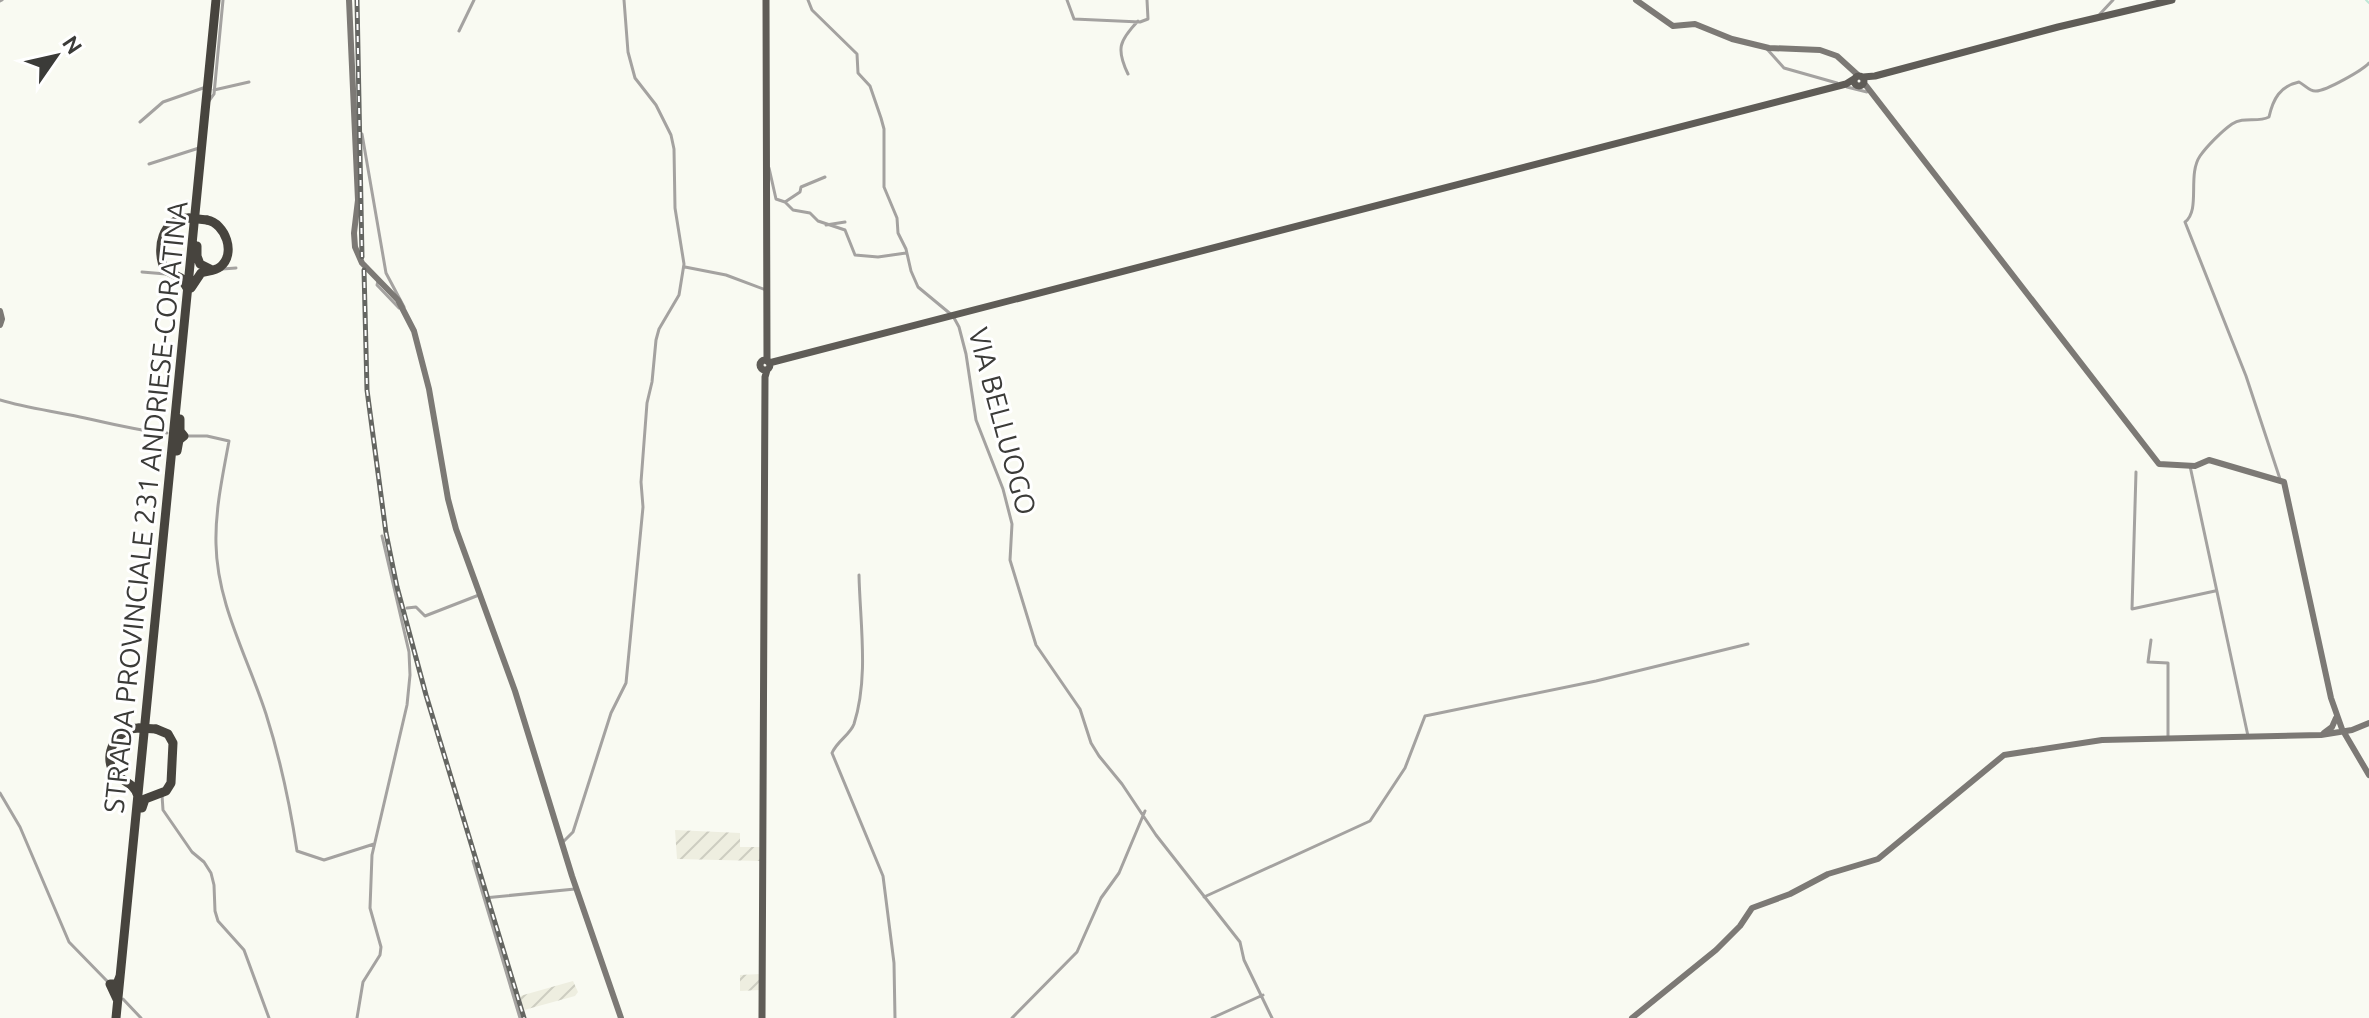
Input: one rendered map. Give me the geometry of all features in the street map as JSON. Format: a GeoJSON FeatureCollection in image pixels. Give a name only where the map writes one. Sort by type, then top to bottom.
{"type":"FeatureCollection","features":[{"type":"Feature","properties":{"kind":"highway","name":"STRADA PROVINCIALE 231 ANDRIESE-CORATINA"},"geometry":{"type":"LineString","coordinates":[[118,1016],[218,0]]}},
{"type":"Feature","properties":{"kind":"highway","name":"STRADA PROVINCIALE 231 ANDRIESE-CORATINA"},"geometry":{"type":"LineString","coordinates":[[179,396],[186,299],[218,0]]}},
{"type":"Feature","properties":{"kind":"highway"},"geometry":{"type":"LineString","coordinates":[[163,271],[164,230],[173,220],[189,218],[217,222],[224,230],[227,241],[223,266]]}},
{"type":"Feature","properties":{"kind":"highway"},"geometry":{"type":"LineString","coordinates":[[197,232],[198,260],[203,267],[223,266]]}},
{"type":"Feature","properties":{"kind":"highway"},"geometry":{"type":"LineString","coordinates":[[163,271],[185,271],[190,261]]}},
{"type":"Feature","properties":{"kind":"highway"},"geometry":{"type":"LineString","coordinates":[[191,288],[198,276],[223,266]]}},
{"type":"Feature","properties":{"kind":"highway"},"geometry":{"type":"LineString","coordinates":[[163,271],[185,282],[186,299]]}},
{"type":"Feature","properties":{"kind":"highway"},"geometry":{"type":"LineString","coordinates":[[172,462],[172,438],[167,433],[173,427],[179,396]]}},
{"type":"Feature","properties":{"kind":"highway"},"geometry":{"type":"LineString","coordinates":[[172,462],[178,442],[184,436],[179,429],[179,396]]}},
{"type":"Feature","properties":{"kind":"highway"},"geometry":{"type":"LineString","coordinates":[[156,729],[168,734],[174,748],[171,783],[160,793],[143,801],[137,827],[137,792],[112,768],[114,743],[124,731],[156,729]]}},
{"type":"Feature","properties":{"kind":"highway"},"geometry":{"type":"LineString","coordinates":[[123,778],[131,779],[139,775],[145,749]]}},
{"type":"Feature","properties":{"kind":"highway"},"geometry":{"type":"LineString","coordinates":[[145,749],[146,781],[151,790],[160,793]]}},
{"type":"Feature","properties":{"kind":"highway","name":"STRADA PROVINCIALE 231 ANDRIESE-CORATINA"},"geometry":{"type":"LineString","coordinates":[[118,1016],[123,999],[137,827]]}},
{"type":"Feature","properties":{"kind":"highway"},"geometry":{"type":"LineString","coordinates":[[110,984],[119,982],[122,961]]}},
{"type":"Feature","properties":{"kind":"highway"},"geometry":{"type":"LineString","coordinates":[[110,984],[116,993],[118,1016]]}},
{"type":"Feature","properties":{"kind":"main road"},"geometry":{"type":"LineString","coordinates":[[762,1018],[767,365],[766,0]]}},
{"type":"Feature","properties":{"kind":"main road"},"geometry":{"type":"LineString","coordinates":[[767,365],[2172,0]]}},
{"type":"Feature","properties":{"kind":"street"},"geometry":{"type":"LineString","coordinates":[[201,162],[199,147],[218,0]]}},
{"type":"Feature","properties":{"kind":"street"},"geometry":{"type":"LineString","coordinates":[[209,101],[214,90],[218,0]]}},
{"type":"Feature","properties":{"kind":"street"},"geometry":{"type":"LineString","coordinates":[[349,0],[358,209],[355,247],[362,263],[400,299]]}},
{"type":"Feature","properties":{"kind":"street"},"geometry":{"type":"LineString","coordinates":[[459,31],[474,0]]}},
{"type":"Feature","properties":{"kind":"street"},"geometry":{"type":"LineString","coordinates":[[562,843],[573,832],[611,713],[626,683],[643,507],[641,482],[647,403],[656,340],[679,295],[684,267],[675,208],[671,135],[656,105],[635,80],[628,52],[624,0]]}},
{"type":"Feature","properties":{"kind":"street","name":"VIA BELLUOGO"},"geometry":{"type":"LineString","coordinates":[[808,0],[812,10],[857,54],[858,73],[875,96],[884,129],[884,187],[911,271],[918,287],[953,316],[966,354],[976,420],[1003,489],[1012,524],[1010,560],[1036,645],[1080,709],[1091,743],[1099,756],[1240,942],[1244,960],[1272,1018]]}},
{"type":"Feature","properties":{"kind":"street"},"geometry":{"type":"LineString","coordinates":[[1067,0],[1074,19],[1138,21],[1148,19],[1147,0]]}},
{"type":"Feature","properties":{"kind":"street"},"geometry":{"type":"LineString","coordinates":[[1636,0],[1667,24],[1695,24],[1775,52],[1820,50],[1837,56],[1870,92],[2159,464],[2190,466],[2209,460],[2280,479]]}},
{"type":"Feature","properties":{"kind":"street"},"geometry":{"type":"LineString","coordinates":[[2095,19],[2113,0]]}},
{"type":"Feature","properties":{"kind":"street"},"geometry":{"type":"LineString","coordinates":[[1128,74],[1120,46],[1124,36],[1138,21]]}},
{"type":"Feature","properties":{"kind":"street"},"geometry":{"type":"LineString","coordinates":[[1775,52],[1784,68],[1837,83]]}},
{"type":"Feature","properties":{"kind":"street"},"geometry":{"type":"LineString","coordinates":[[2369,63],[2353,76],[2318,91],[2294,82],[2277,93],[2269,117],[2233,123],[2199,157],[2192,194],[2194,209],[2185,222],[2246,376],[2280,479],[2287,487],[2321,655],[2337,716],[2342,732],[2369,775]]}},
{"type":"Feature","properties":{"kind":"street"},"geometry":{"type":"LineString","coordinates":[[1856,80],[1870,92]]}},
{"type":"Feature","properties":{"kind":"street"},"geometry":{"type":"LineString","coordinates":[[214,90],[249,82]]}},
{"type":"Feature","properties":{"kind":"street"},"geometry":{"type":"LineString","coordinates":[[140,122],[163,102],[206,87]]}},
{"type":"Feature","properties":{"kind":"street"},"geometry":{"type":"LineString","coordinates":[[362,134],[386,273],[411,324],[429,389],[450,511],[515,691],[576,889],[621,1018]]}},
{"type":"Feature","properties":{"kind":"street"},"geometry":{"type":"LineString","coordinates":[[149,164],[199,147]]}},
{"type":"Feature","properties":{"kind":"street"},"geometry":{"type":"LineString","coordinates":[[766,166],[772,172],[776,199],[793,210],[810,213],[826,225],[845,230],[855,255],[878,257],[907,253]]}},
{"type":"Feature","properties":{"kind":"street"},"geometry":{"type":"LineString","coordinates":[[785,202],[800,192],[801,187],[825,177]]}},
{"type":"Feature","properties":{"kind":"street"},"geometry":{"type":"LineString","coordinates":[[826,225],[845,222]]}},
{"type":"Feature","properties":{"kind":"street"},"geometry":{"type":"LineString","coordinates":[[684,267],[726,275],[766,290]]}},
{"type":"Feature","properties":{"kind":"street"},"geometry":{"type":"LineString","coordinates":[[142,272],[163,271]]}},
{"type":"Feature","properties":{"kind":"street"},"geometry":{"type":"LineString","coordinates":[[386,273],[377,285],[394,300],[411,324]]}},
{"type":"Feature","properties":{"kind":"street"},"geometry":{"type":"LineString","coordinates":[[0,311],[0,325]]}},
{"type":"Feature","properties":{"kind":"street"},"geometry":{"type":"LineString","coordinates":[[0,400],[22,407],[115,423],[136,431],[167,433]]}},
{"type":"Feature","properties":{"kind":"street"},"geometry":{"type":"LineString","coordinates":[[184,436],[207,436],[229,441],[216,546],[221,581],[236,635],[266,714],[291,806],[297,851],[324,860],[374,844]]}},
{"type":"Feature","properties":{"kind":"street"},"geometry":{"type":"LineString","coordinates":[[2190,466],[2248,737]]}},
{"type":"Feature","properties":{"kind":"street"},"geometry":{"type":"LineString","coordinates":[[2136,472],[2132,609],[2215,591]]}},
{"type":"Feature","properties":{"kind":"street"},"geometry":{"type":"LineString","coordinates":[[357,1018],[363,982],[380,955],[381,947],[370,908],[369,878],[391,766],[407,705],[410,664],[382,536]]}},
{"type":"Feature","properties":{"kind":"street"},"geometry":{"type":"LineString","coordinates":[[859,575],[861,696],[853,729],[835,745],[832,753],[883,876],[894,963],[895,1018]]}},
{"type":"Feature","properties":{"kind":"street"},"geometry":{"type":"LineString","coordinates":[[407,608],[416,607],[425,616],[479,595]]}},
{"type":"Feature","properties":{"kind":"street"},"geometry":{"type":"LineString","coordinates":[[2151,640],[2148,662],[2168,663],[2168,738]]}},
{"type":"Feature","properties":{"kind":"street"},"geometry":{"type":"LineString","coordinates":[[1204,897],[1370,821],[1405,768],[1425,716],[1596,681],[1748,644]]}},
{"type":"Feature","properties":{"kind":"street"},"geometry":{"type":"LineString","coordinates":[[2337,716],[2352,728],[2360,728]]}},
{"type":"Feature","properties":{"kind":"street"},"geometry":{"type":"LineString","coordinates":[[2321,735],[2332,727],[2337,716]]}},
{"type":"Feature","properties":{"kind":"street"},"geometry":{"type":"LineString","coordinates":[[1632,1018],[1716,950],[1739,928],[1752,908],[1790,894],[1826,875],[1878,859],[2004,755],[2099,740],[2321,735],[2360,728],[2369,723]]}},
{"type":"Feature","properties":{"kind":"street"},"geometry":{"type":"LineString","coordinates":[[2352,746],[2354,735],[2360,728]]}},
{"type":"Feature","properties":{"kind":"street"},"geometry":{"type":"LineString","coordinates":[[2321,735],[2340,738],[2352,746]]}},
{"type":"Feature","properties":{"kind":"street"},"geometry":{"type":"LineString","coordinates":[[0,793],[20,827],[69,942],[110,984]]}},
{"type":"Feature","properties":{"kind":"street"},"geometry":{"type":"LineString","coordinates":[[160,793],[163,810],[211,873],[218,921],[244,950],[269,1018]]}},
{"type":"Feature","properties":{"kind":"street"},"geometry":{"type":"LineString","coordinates":[[1012,1018],[1077,952],[1101,898],[1119,873],[1145,811]]}},
{"type":"Feature","properties":{"kind":"street"},"geometry":{"type":"LineString","coordinates":[[473,861],[520,1018]]}},
{"type":"Feature","properties":{"kind":"street"},"geometry":{"type":"LineString","coordinates":[[484,898],[576,889]]}},
{"type":"Feature","properties":{"kind":"street"},"geometry":{"type":"LineString","coordinates":[[1212,1018],[1263,995]]}},
{"type":"Feature","properties":{"kind":"street"},"geometry":{"type":"LineString","coordinates":[[123,999],[141,1018]]}},
{"type":"Feature","properties":{"kind":"shaded area"},"geometry":{"type":"Polygon","coordinates":[[[675,830],[740,833],[740,847],[761,847],[761,861],[677,859],[675,830]]]}},
{"type":"Feature","properties":{"kind":"shaded area"},"geometry":{"type":"Polygon","coordinates":[[[760,974],[760,990],[740,991],[740,975],[760,974]]]}},
{"type":"Feature","properties":{"kind":"shaded area"},"geometry":{"type":"Polygon","coordinates":[[[573,981],[578,992],[575,996],[524,1010],[520,996],[573,981]]]}},
{"type":"Feature","properties":{"kind":"waterway"},"geometry":{"type":"LineString","coordinates":[[2366,0],[2369,3]]}},
{"type":"Feature","properties":{"kind":"railway"},"geometry":{"type":"LineString","coordinates":[[357,0],[362,257]]}},
{"type":"Feature","properties":{"kind":"railway"},"geometry":{"type":"LineString","coordinates":[[364,270],[367,390],[386,533],[397,587],[426,695],[524,1018]]}}]}
